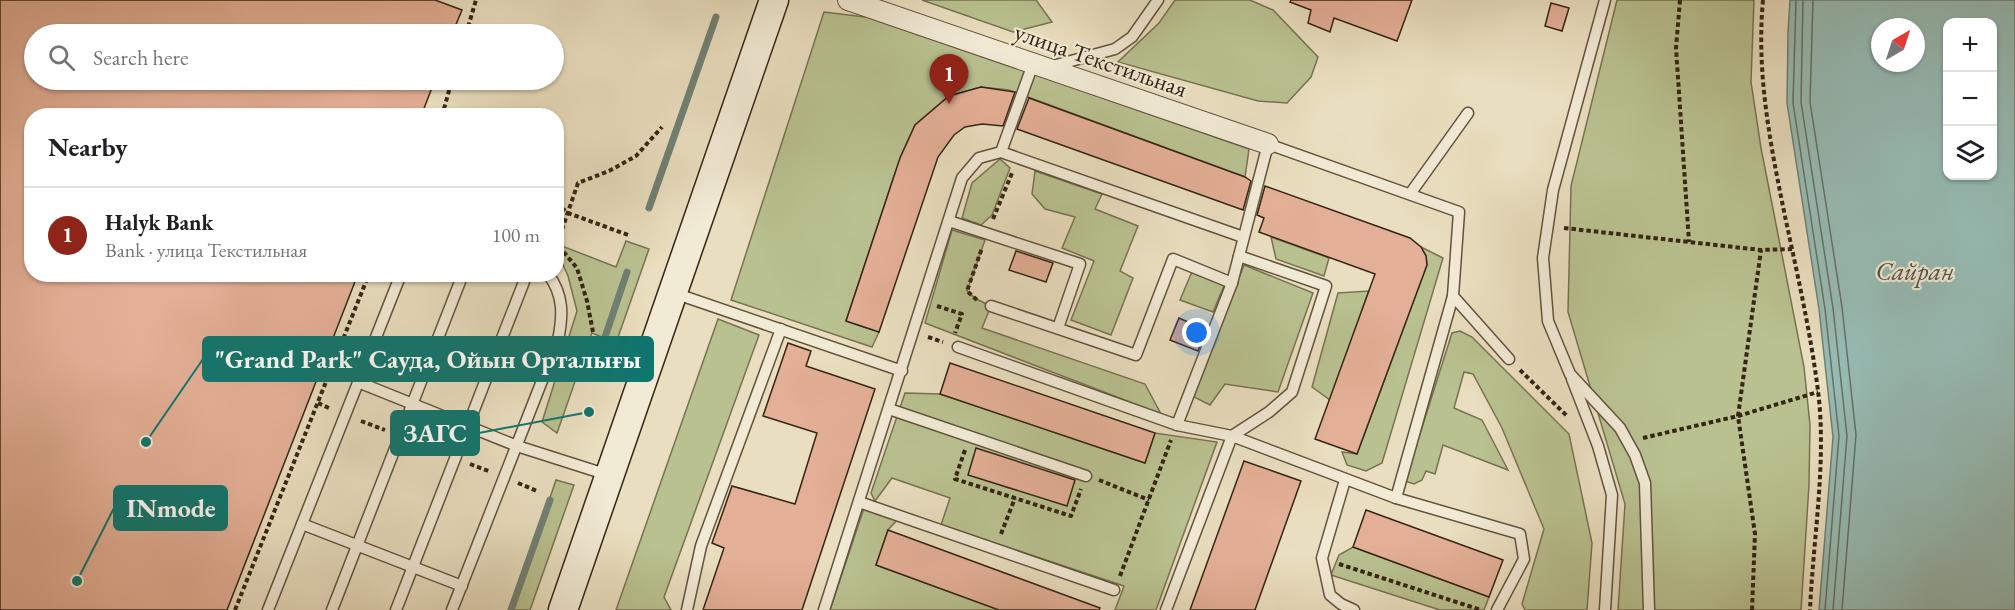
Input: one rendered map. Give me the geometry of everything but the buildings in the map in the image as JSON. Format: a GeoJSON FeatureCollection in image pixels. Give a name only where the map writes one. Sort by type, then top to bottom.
{"type":"FeatureCollection","features":[{"type":"Feature","properties":{"kind":"main road"},"geometry":{"type":"LineString","coordinates":[[562,610],[774,0]]}},
{"type":"Feature","properties":{"kind":"street","name":"улица Текстильная"},"geometry":{"type":"LineString","coordinates":[[848,0],[1268,144]]}},
{"type":"Feature","properties":{"kind":"lane"},"geometry":{"type":"LineString","coordinates":[[1001,152],[1039,66],[1114,49],[1132,37],[1158,0]]}},
{"type":"Feature","properties":{"kind":"lane"},"geometry":{"type":"LineString","coordinates":[[1605,0],[1554,190],[1543,258],[1548,321],[1598,446],[1612,495],[1605,610]]}},
{"type":"Feature","properties":{"kind":"lane"},"geometry":{"type":"LineString","coordinates":[[1410,194],[1468,113]]}},
{"type":"Feature","properties":{"kind":"lane"},"geometry":{"type":"LineString","coordinates":[[1177,425],[1232,284],[1268,144],[1459,212],[1452,296],[1396,498]]}},
{"type":"Feature","properties":{"kind":"lane"},"geometry":{"type":"LineString","coordinates":[[824,610],[962,178],[979,158],[1001,152],[1243,237]]}},
{"type":"Feature","properties":{"kind":"lane"},"geometry":{"type":"LineString","coordinates":[[949,221],[1080,264],[1058,328]]}},
{"type":"Feature","properties":{"kind":"lane"},"geometry":{"type":"LineString","coordinates":[[1166,610],[1232,435],[1269,412],[1292,392],[1326,286],[1239,256]]}},
{"type":"Feature","properties":{"kind":"lane"},"geometry":{"type":"LineString","coordinates":[[991,306],[1136,356],[1173,259],[1232,284]]}},
{"type":"Feature","properties":{"kind":"lane"},"geometry":{"type":"LineString","coordinates":[[268,610],[398,282]]}},
{"type":"Feature","properties":{"kind":"lane"},"geometry":{"type":"LineString","coordinates":[[332,610],[461,282]]}},
{"type":"Feature","properties":{"kind":"lane"},"geometry":{"type":"LineString","coordinates":[[396,610],[524,282]]}},
{"type":"Feature","properties":{"kind":"lane"},"geometry":{"type":"LineString","coordinates":[[453,610],[558,340],[563,318],[560,297],[552,282]]}},
{"type":"Feature","properties":{"kind":"lane"},"geometry":{"type":"LineString","coordinates":[[671,292],[902,371]]}},
{"type":"Feature","properties":{"kind":"lane"},"geometry":{"type":"LineString","coordinates":[[1452,296],[1509,359]]}},
{"type":"Feature","properties":{"kind":"lane"},"geometry":{"type":"LineString","coordinates":[[687,610],[701,546],[780,329]]}},
{"type":"Feature","properties":{"kind":"lane"},"geometry":{"type":"LineString","coordinates":[[955,346],[1177,425],[1232,435],[1396,498],[1520,534],[1524,558],[1497,610]]}},
{"type":"Feature","properties":{"kind":"lane"},"geometry":{"type":"LineString","coordinates":[[1570,374],[1620,428],[1635,455],[1645,483],[1649,610]]}},
{"type":"Feature","properties":{"kind":"lane"},"geometry":{"type":"LineString","coordinates":[[358,382],[517,446],[609,475]]}},
{"type":"Feature","properties":{"kind":"lane"},"geometry":{"type":"LineString","coordinates":[[889,409],[1086,476]]}},
{"type":"Feature","properties":{"kind":"lane"},"geometry":{"type":"LineString","coordinates":[[1345,480],[1322,558],[1330,595],[1341,604],[1354,610]]}},
{"type":"Feature","properties":{"kind":"lane"},"geometry":{"type":"LineString","coordinates":[[859,502],[1114,590]]}},
{"type":"Feature","properties":{"kind":"lane"},"geometry":{"type":"LineString","coordinates":[[302,524],[462,586]]}},
{"type":"Feature","properties":{"kind":"path"},"geometry":{"type":"LineString","coordinates":[[469,24],[476,0]]}},
{"type":"Feature","properties":{"kind":"path"},"geometry":{"type":"LineString","coordinates":[[1680,0],[1676,48],[1689,242]]}},
{"type":"Feature","properties":{"kind":"path"},"geometry":{"type":"LineString","coordinates":[[1762,0],[1761,75],[1769,141],[1792,249],[1818,392],[1820,442],[1810,610]]}},
{"type":"Feature","properties":{"kind":"path"},"geometry":{"type":"LineString","coordinates":[[444,108],[449,90]]}},
{"type":"Feature","properties":{"kind":"path"},"geometry":{"type":"LineString","coordinates":[[564,224],[578,183],[609,171],[636,156],[662,127]]}},
{"type":"Feature","properties":{"kind":"path"},"geometry":{"type":"LineString","coordinates":[[564,210],[628,235]]}},
{"type":"Feature","properties":{"kind":"path"},"geometry":{"type":"LineString","coordinates":[[1548,226],[1761,250],[1792,249]]}},
{"type":"Feature","properties":{"kind":"path"},"geometry":{"type":"LineString","coordinates":[[1752,610],[1755,534],[1738,416],[1761,250]]}},
{"type":"Feature","properties":{"kind":"path"},"geometry":{"type":"LineString","coordinates":[[564,252],[577,268],[593,332]]}},
{"type":"Feature","properties":{"kind":"path"},"geometry":{"type":"LineString","coordinates":[[235,610],[366,282]]}},
{"type":"Feature","properties":{"kind":"path"},"geometry":{"type":"LineString","coordinates":[[914,333],[955,346],[962,314],[923,302]]}},
{"type":"Feature","properties":{"kind":"path"},"geometry":{"type":"LineString","coordinates":[[1509,359],[1598,446]]}},
{"type":"Feature","properties":{"kind":"path"},"geometry":{"type":"LineString","coordinates":[[1628,442],[1738,416],[1818,392]]}},
{"type":"Feature","properties":{"kind":"path"},"geometry":{"type":"LineString","coordinates":[[318,404],[338,411]]}},
{"type":"Feature","properties":{"kind":"path"},"geometry":{"type":"LineString","coordinates":[[361,421],[392,433]]}},
{"type":"Feature","properties":{"kind":"path"},"geometry":{"type":"LineString","coordinates":[[1114,590],[1177,425]]}},
{"type":"Feature","properties":{"kind":"path"},"geometry":{"type":"LineString","coordinates":[[969,436],[955,479],[1071,516],[1086,476],[1149,500]]}},
{"type":"Feature","properties":{"kind":"path"},"geometry":{"type":"LineString","coordinates":[[414,441],[445,454]]}},
{"type":"Feature","properties":{"kind":"path"},"geometry":{"type":"LineString","coordinates":[[467,462],[497,475]]}},
{"type":"Feature","properties":{"kind":"path"},"geometry":{"type":"LineString","coordinates":[[517,483],[537,491]]}},
{"type":"Feature","properties":{"kind":"path"},"geometry":{"type":"LineString","coordinates":[[996,549],[1015,498]]}},
{"type":"Feature","properties":{"kind":"path"},"geometry":{"type":"LineString","coordinates":[[1322,558],[1482,610]]}},
{"type":"Feature","properties":{"kind":"green space"},"geometry":{"type":"Polygon","coordinates":[[[922,0],[1036,0],[1052,22],[1013,32],[922,0]]]}},
{"type":"Feature","properties":{"kind":"green space"},"geometry":{"type":"Polygon","coordinates":[[[1175,0],[1250,0],[1273,10],[1318,57],[1311,77],[1287,103],[1258,101],[1118,62],[1159,23],[1175,0]]]}},
{"type":"Feature","properties":{"kind":"green space"},"geometry":{"type":"Polygon","coordinates":[[[1617,0],[1754,0],[1751,82],[1761,148],[1804,367],[1810,425],[1809,485],[1801,610],[1618,610],[1625,504],[1568,312],[1571,186],[1617,0]]]}},
{"type":"Feature","properties":{"kind":"green space"},"geometry":{"type":"Polygon","coordinates":[[[824,12],[873,18],[1249,149],[1245,177],[1009,90],[981,87],[949,96],[915,125],[900,158],[846,321],[879,332],[872,347],[731,300],[824,12]]]}},
{"type":"Feature","properties":{"kind":"green space"},"geometry":{"type":"Polygon","coordinates":[[[1000,159],[1010,168],[992,215],[981,225],[962,218],[972,183],[1000,159]]]}},
{"type":"Feature","properties":{"kind":"green space"},"geometry":{"type":"Polygon","coordinates":[[[1035,171],[1102,194],[1095,209],[1138,226],[1120,271],[1133,278],[1111,335],[1071,320],[1094,261],[1062,248],[1075,217],[1045,209],[1032,194],[1035,171]]]}},
{"type":"Feature","properties":{"kind":"green space"},"geometry":{"type":"Polygon","coordinates":[[[952,230],[985,240],[967,291],[976,299],[991,306],[982,328],[1145,384],[1161,414],[925,323],[952,230]]]}},
{"type":"Feature","properties":{"kind":"green space"},"geometry":{"type":"Polygon","coordinates":[[[1271,237],[1329,258],[1324,276],[1276,259],[1271,237]]]}},
{"type":"Feature","properties":{"kind":"green space"},"geometry":{"type":"Polygon","coordinates":[[[626,241],[649,249],[616,343],[592,333],[557,433],[542,422],[577,311],[564,267],[564,247],[616,267],[626,241]]]}},
{"type":"Feature","properties":{"kind":"green space"},"geometry":{"type":"Polygon","coordinates":[[[1421,247],[1443,258],[1382,463],[1366,471],[1347,465],[1342,452],[1357,454],[1427,265],[1426,256],[1421,247]]]}},
{"type":"Feature","properties":{"kind":"green space"},"geometry":{"type":"Polygon","coordinates":[[[1244,265],[1313,293],[1278,392],[1225,384],[1210,405],[1192,396],[1244,265]]]}},
{"type":"Feature","properties":{"kind":"green space"},"geometry":{"type":"Polygon","coordinates":[[[1194,267],[1226,281],[1213,312],[1180,300],[1194,267]]]}},
{"type":"Feature","properties":{"kind":"green space"},"geometry":{"type":"Polygon","coordinates":[[[1369,291],[1330,400],[1312,387],[1338,293],[1369,291]]]}},
{"type":"Feature","properties":{"kind":"green space"},"geometry":{"type":"Polygon","coordinates":[[[718,319],[759,335],[664,597],[671,610],[616,610],[718,319]]]}},
{"type":"Feature","properties":{"kind":"green space"},"geometry":{"type":"Polygon","coordinates":[[[1460,331],[1472,337],[1569,434],[1592,543],[1587,610],[1525,610],[1522,604],[1544,529],[1502,428],[1473,374],[1464,372],[1454,408],[1482,420],[1508,470],[1443,445],[1435,474],[1426,471],[1422,480],[1414,484],[1405,481],[1452,333],[1460,331]]]}},
{"type":"Feature","properties":{"kind":"green space"},"geometry":{"type":"Polygon","coordinates":[[[905,393],[940,394],[1145,463],[1155,433],[1217,442],[1156,610],[1115,610],[1124,586],[941,525],[950,498],[892,478],[875,501],[871,493],[905,393]]]}},
{"type":"Feature","properties":{"kind":"green space"},"geometry":{"type":"Polygon","coordinates":[[[556,480],[574,485],[530,610],[512,610],[556,480]]]}},
{"type":"Feature","properties":{"kind":"green space"},"geometry":{"type":"Polygon","coordinates":[[[864,508],[898,519],[888,530],[876,565],[999,610],[830,610],[864,508]]]}},
{"type":"Feature","properties":{"kind":"green space"},"geometry":{"type":"Polygon","coordinates":[[[1353,547],[1489,597],[1484,610],[1440,610],[1331,575],[1339,555],[1353,547]]]}},
{"type":"Feature","properties":{"kind":"water","name":"Сайран"},"geometry":{"type":"Polygon","coordinates":[[[1790,0],[2015,0],[2015,610],[1819,610],[1833,437],[1819,309],[1787,103],[1790,0]]]}},
{"type":"Feature","properties":{"kind":"waterway"},"geometry":{"type":"LineString","coordinates":[[649,208],[716,17]]}},
{"type":"Feature","properties":{"kind":"waterway"},"geometry":{"type":"LineString","coordinates":[[604,340],[627,272]]}},
{"type":"Feature","properties":{"kind":"waterway"},"geometry":{"type":"LineString","coordinates":[[511,610],[550,500]]}},
{"type":"Feature","properties":{"kind":"place","name":"Halyk Bank"},"geometry":{"type":"Point","coordinates":[949,104]}},
{"type":"Feature","properties":{"kind":"place","name":"ЗАГС"},"geometry":{"type":"Point","coordinates":[589,412]}},
{"type":"Feature","properties":{"kind":"place","name":"\"Grand Park\" Сауда, Ойын Орталығы"},"geometry":{"type":"Point","coordinates":[146,442]}},
{"type":"Feature","properties":{"kind":"place","name":"INmode"},"geometry":{"type":"Point","coordinates":[77,581]}}]}
